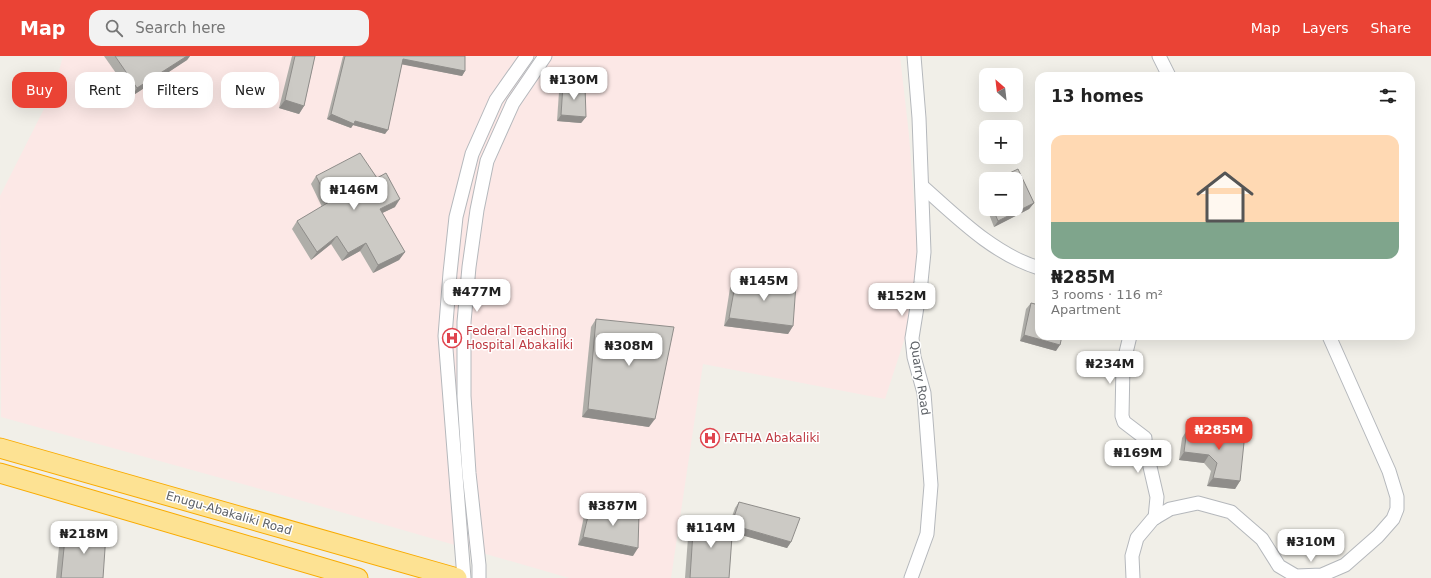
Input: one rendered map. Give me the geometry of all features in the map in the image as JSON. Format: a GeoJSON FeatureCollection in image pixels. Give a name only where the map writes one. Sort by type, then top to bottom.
{"type":"FeatureCollection","features":[{"type":"Feature","properties":{"kind":"highway","name":"Enugu-Abakaliki Road"},"geometry":{"type":"LineString","coordinates":[[0,448],[457,578]]}},
{"type":"Feature","properties":{"kind":"highway"},"geometry":{"type":"LineString","coordinates":[[0,473],[358,578]]}},
{"type":"Feature","properties":{"kind":"street"},"geometry":{"type":"LineString","coordinates":[[464,578],[445,336],[456,217],[472,154],[496,100],[527,56]]}},
{"type":"Feature","properties":{"kind":"street"},"geometry":{"type":"LineString","coordinates":[[479,578],[479,565],[469,473],[464,396],[464,322],[470,260],[477,210],[487,161],[513,103],[545,56]]}},
{"type":"Feature","properties":{"kind":"street","name":"Quarry Road"},"geometry":{"type":"LineString","coordinates":[[911,578],[927,534],[931,485],[924,393],[914,357],[912,338],[924,252],[922,186],[914,56]]}},
{"type":"Feature","properties":{"kind":"street"},"geometry":{"type":"LineString","coordinates":[[1159,56],[1167,72]]}},
{"type":"Feature","properties":{"kind":"street"},"geometry":{"type":"LineString","coordinates":[[922,186],[967,226],[1000,250],[1035,266]]}},
{"type":"Feature","properties":{"kind":"street"},"geometry":{"type":"LineString","coordinates":[[1129,340],[1123,365],[1122,416],[1124,422],[1145,438],[1145,445],[1157,500],[1155,518]]}},
{"type":"Feature","properties":{"kind":"street"},"geometry":{"type":"LineString","coordinates":[[1133,578],[1132,556],[1137,538],[1155,518],[1170,509],[1198,503],[1231,512],[1262,539],[1279,566],[1296,576],[1322,575],[1345,565],[1378,536],[1393,520],[1397,509],[1398,497],[1390,471],[1331,340]]}},
{"type":"Feature","properties":{"kind":"shaded area","name":"Federal Teaching Hospital Abakaliki"},"geometry":{"type":"Polygon","coordinates":[[[63,56],[900,56],[909,135],[919,268],[913,313],[885,399],[703,364],[671,578],[569,578],[275,493],[1,417],[0,196],[44,108],[67,108],[67,72],[59,72],[63,56]]]}},
{"type":"Feature","properties":{"kind":"building"},"geometry":{"type":"Polygon","coordinates":[[[115,56],[187,56],[162,72],[143,72],[143,84],[137,88],[135,85],[135,72],[126,72],[115,56]]]}},
{"type":"Feature","properties":{"kind":"building"},"geometry":{"type":"Polygon","coordinates":[[[295,56],[315,56],[304,106],[285,100],[295,56]]]}},
{"type":"Feature","properties":{"kind":"building"},"geometry":{"type":"Polygon","coordinates":[[[345,56],[465,56],[465,71],[403,59],[388,130],[355,121],[354,124],[331,114],[345,56]]]}},
{"type":"Feature","properties":{"kind":"building"},"geometry":{"type":"Polygon","coordinates":[[[563,85],[585,86],[586,117],[561,115],[563,85]]]}},
{"type":"Feature","properties":{"kind":"building"},"geometry":{"type":"Polygon","coordinates":[[[360,153],[377,178],[386,173],[400,199],[380,209],[405,252],[378,265],[366,243],[348,253],[337,236],[317,252],[297,221],[329,202],[316,176],[360,153]]]}},
{"type":"Feature","properties":{"kind":"building"},"geometry":{"type":"Polygon","coordinates":[[[1018,169],[1019,172],[1012,172],[1018,169]]]}},
{"type":"Feature","properties":{"kind":"building"},"geometry":{"type":"Polygon","coordinates":[[[1023,180],[1034,203],[1023,208],[1023,180]]]}},
{"type":"Feature","properties":{"kind":"building"},"geometry":{"type":"Polygon","coordinates":[[[996,216],[1008,216],[998,221],[996,216]]]}},
{"type":"Feature","properties":{"kind":"building"},"geometry":{"type":"Polygon","coordinates":[[[736,280],[796,284],[793,326],[729,318],[736,280]]]}},
{"type":"Feature","properties":{"kind":"building"},"geometry":{"type":"Polygon","coordinates":[[[1031,303],[1035,304],[1035,338],[1024,335],[1031,303]]]}},
{"type":"Feature","properties":{"kind":"building"},"geometry":{"type":"Polygon","coordinates":[[[596,319],[674,327],[655,419],[588,409],[596,319]]]}},
{"type":"Feature","properties":{"kind":"building"},"geometry":{"type":"Polygon","coordinates":[[[1042,340],[1061,340],[1060,345],[1042,340]]]}},
{"type":"Feature","properties":{"kind":"building"},"geometry":{"type":"Polygon","coordinates":[[[1187,430],[1245,433],[1240,481],[1213,478],[1217,463],[1209,455],[1184,452],[1187,430]]]}},
{"type":"Feature","properties":{"kind":"building"},"geometry":{"type":"Polygon","coordinates":[[[739,502],[800,518],[791,542],[732,525],[739,502]]]}},
{"type":"Feature","properties":{"kind":"building"},"geometry":{"type":"Polygon","coordinates":[[[590,508],[639,514],[638,548],[583,537],[590,508]]]}},
{"type":"Feature","properties":{"kind":"building"},"geometry":{"type":"Polygon","coordinates":[[[694,516],[733,523],[729,578],[690,578],[694,516]]]}},
{"type":"Feature","properties":{"kind":"building"},"geometry":{"type":"Polygon","coordinates":[[[66,528],[106,534],[103,578],[61,578],[66,528]]]}},
{"type":"Feature","properties":{"kind":"place","name":"Federal Teaching Hospital Abakaliki"},"geometry":{"type":"Point","coordinates":[452,338]}},
{"type":"Feature","properties":{"kind":"place","name":"FATHA Abakaliki"},"geometry":{"type":"Point","coordinates":[710,438]}}]}
